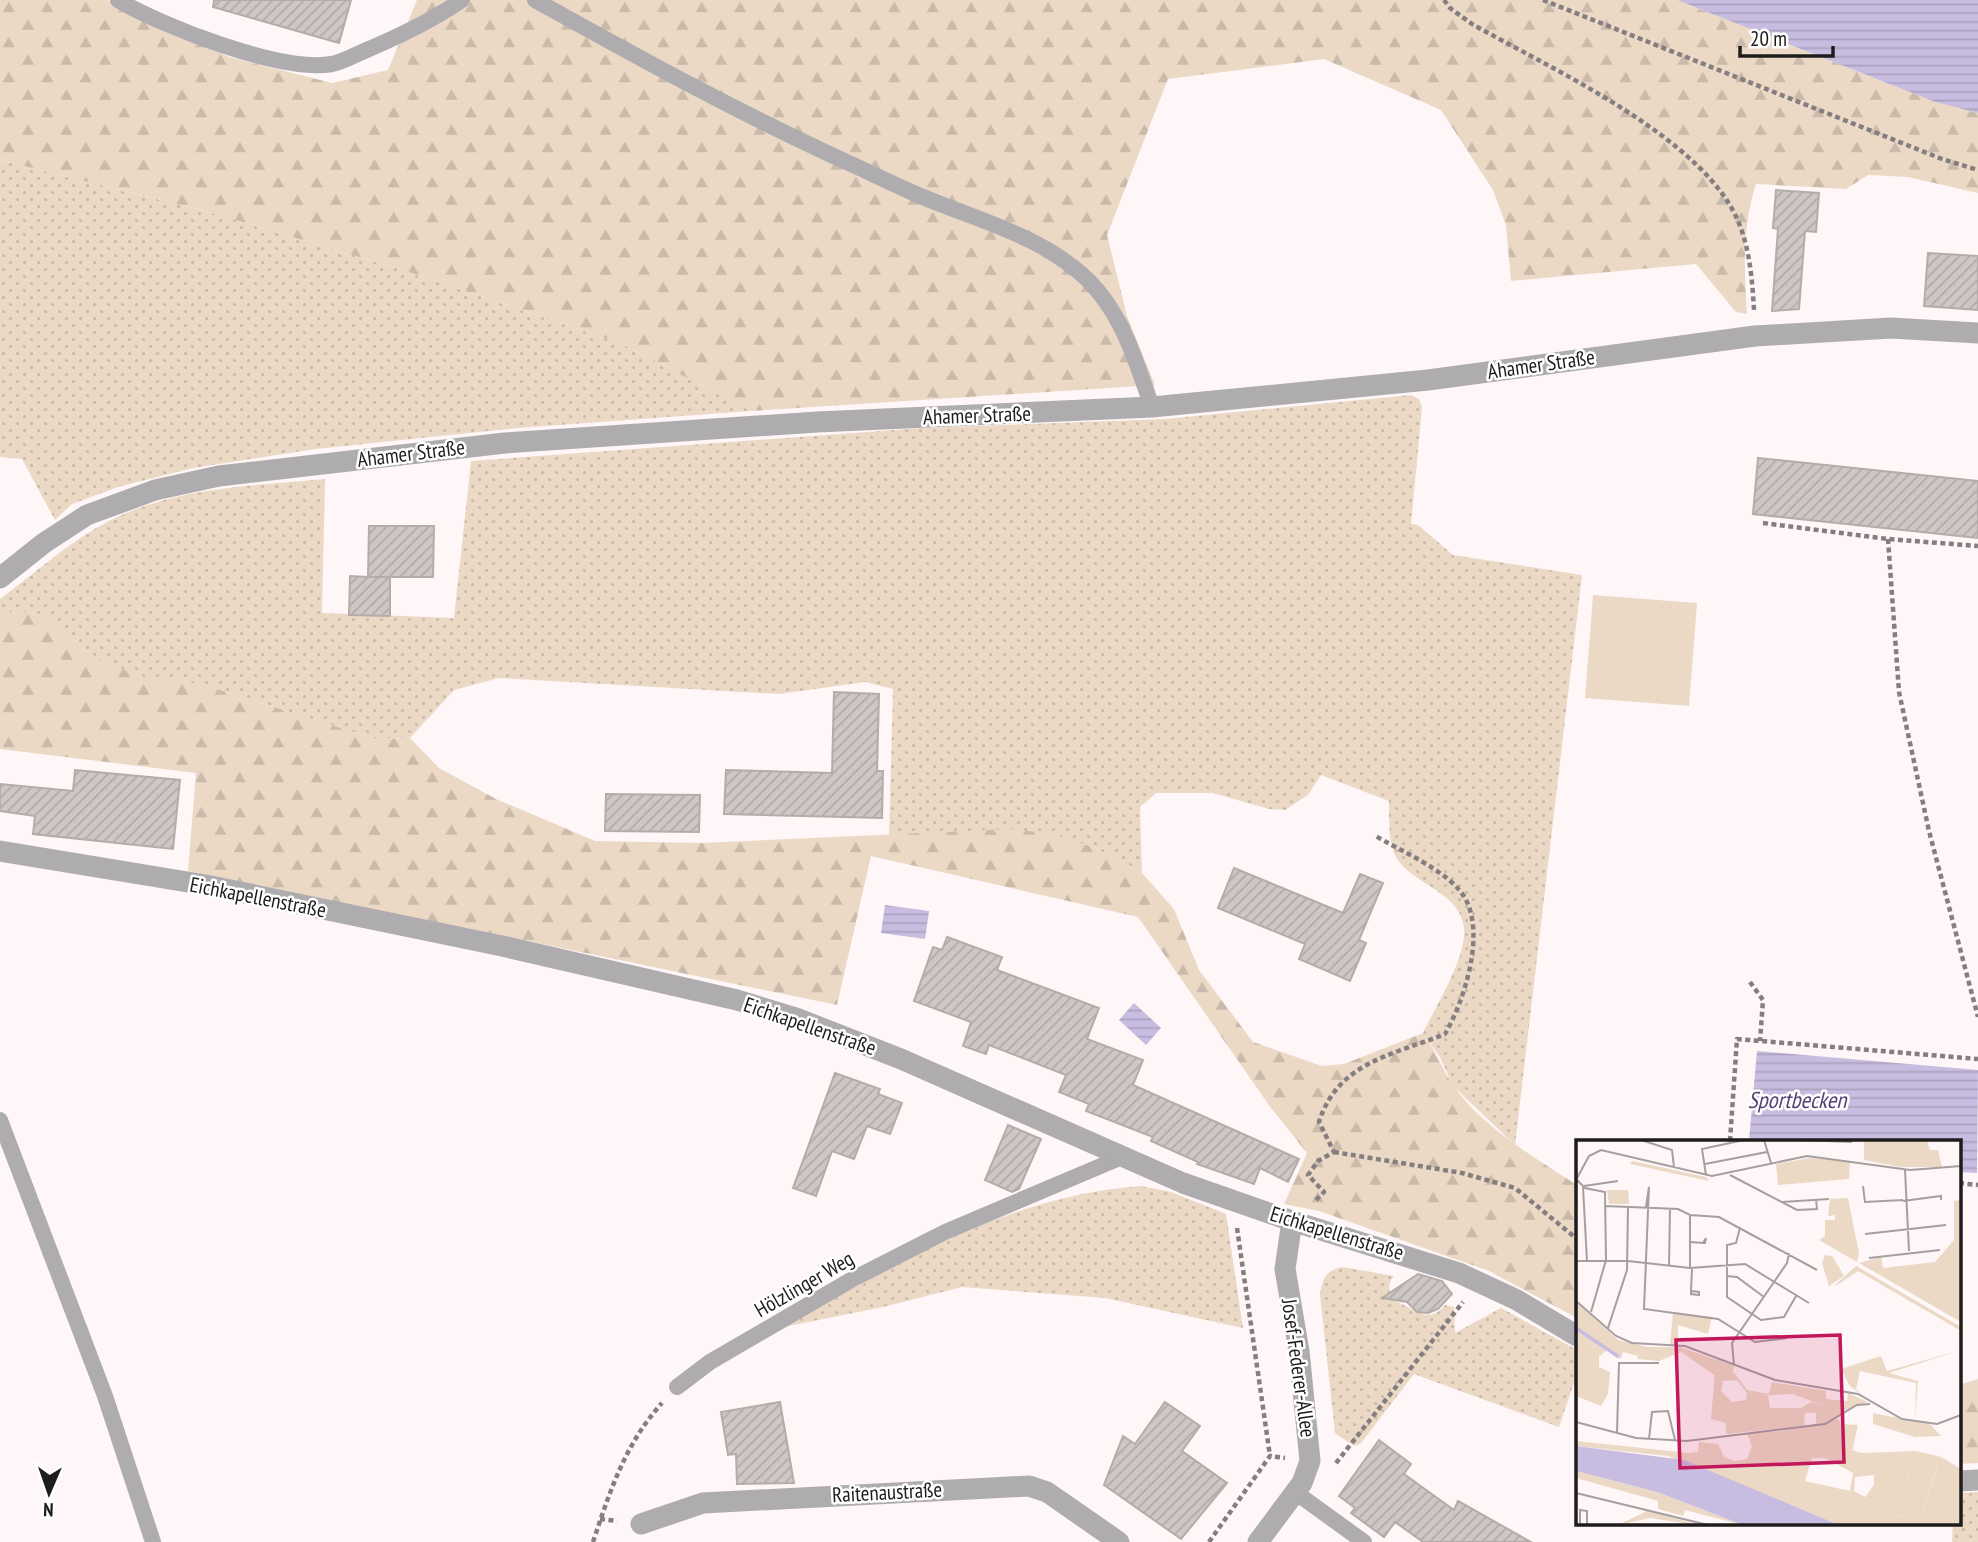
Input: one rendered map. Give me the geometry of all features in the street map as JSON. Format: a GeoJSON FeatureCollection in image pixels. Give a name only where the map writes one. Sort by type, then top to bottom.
{"type":"FeatureCollection","features":[{"type":"Feature","properties":{"kind":"street","name":"Ahamer Straße"},"geometry":{"type":"LineString","coordinates":[[0,578],[44,543],[87,515],[155,490],[219,476],[505,443],[817,422],[1152,407],[1429,380],[1755,335],[1891,328],[1978,333]]}},
{"type":"Feature","properties":{"kind":"street","name":"Eichkapellenstraße"},"geometry":{"type":"LineString","coordinates":[[0,851],[206,885],[502,946],[737,1000],[843,1035],[1122,1157],[1233,1200],[1292,1221],[1412,1256],[1479,1282],[1517,1300],[1576,1335]]}},
{"type":"Feature","properties":{"kind":"street","name":"Josef-Federer-Allee"},"geometry":{"type":"LineString","coordinates":[[1258,1542],[1295,1492],[1310,1461],[1299,1352],[1285,1269],[1292,1221]]}},
{"type":"Feature","properties":{"kind":"street"},"geometry":{"type":"LineString","coordinates":[[1960,1481],[1978,1480]]}},
{"type":"Feature","properties":{"kind":"street","name":"Raitenaustraße"},"geometry":{"type":"LineString","coordinates":[[641,1524],[703,1503],[1029,1486],[1047,1492],[1119,1542]]}},
{"type":"Feature","properties":{"kind":"lane"},"geometry":{"type":"LineString","coordinates":[[118,0],[137,12],[199,37],[300,64],[332,64],[429,23],[462,0]]}},
{"type":"Feature","properties":{"kind":"lane"},"geometry":{"type":"LineString","coordinates":[[535,0],[735,108],[922,197],[1011,229],[1054,255],[1087,279],[1106,302],[1124,331],[1152,407]]}},
{"type":"Feature","properties":{"kind":"lane"},"geometry":{"type":"LineString","coordinates":[[0,1120],[105,1396],[153,1542]]}},
{"type":"Feature","properties":{"kind":"lane","name":"Hölzlinger Weg"},"geometry":{"type":"LineString","coordinates":[[677,1387],[710,1362],[933,1238],[1122,1157]]}},
{"type":"Feature","properties":{"kind":"lane"},"geometry":{"type":"LineString","coordinates":[[1295,1492],[1364,1542]]}},
{"type":"Feature","properties":{"kind":"path"},"geometry":{"type":"LineString","coordinates":[[1444,0],[1450,8],[1472,24],[1671,143],[1713,182],[1732,208],[1744,237],[1753,293],[1755,335]]}},
{"type":"Feature","properties":{"kind":"path"},"geometry":{"type":"LineString","coordinates":[[1543,0],[1942,159],[1978,170]]}},
{"type":"Feature","properties":{"kind":"path"},"geometry":{"type":"LineString","coordinates":[[1763,523],[1888,539],[1978,546]]}},
{"type":"Feature","properties":{"kind":"path"},"geometry":{"type":"LineString","coordinates":[[1888,539],[1899,692],[1929,831],[1978,1017]]}},
{"type":"Feature","properties":{"kind":"path"},"geometry":{"type":"LineString","coordinates":[[1334,1152],[1320,1122],[1338,1084],[1382,1057],[1445,1034],[1469,981],[1473,935],[1466,900],[1434,869],[1374,835]]}},
{"type":"Feature","properties":{"kind":"path"},"geometry":{"type":"LineString","coordinates":[[1750,982],[1763,1000],[1760,1041]]}},
{"type":"Feature","properties":{"kind":"path"},"geometry":{"type":"LineString","coordinates":[[1730,1140],[1737,1039],[1978,1059]]}},
{"type":"Feature","properties":{"kind":"path"},"geometry":{"type":"LineString","coordinates":[[1269,1213],[1296,1200],[1317,1200],[1324,1192],[1308,1175],[1318,1161],[1334,1152],[1462,1173],[1516,1188],[1576,1238]]}},
{"type":"Feature","properties":{"kind":"path"},"geometry":{"type":"LineString","coordinates":[[1960,1183],[1978,1185]]}},
{"type":"Feature","properties":{"kind":"path"},"geometry":{"type":"LineString","coordinates":[[1209,1542],[1270,1456],[1233,1200]]}},
{"type":"Feature","properties":{"kind":"path"},"geometry":{"type":"LineString","coordinates":[[1270,1456],[1334,1466],[1479,1282]]}},
{"type":"Feature","properties":{"kind":"path"},"geometry":{"type":"LineString","coordinates":[[593,1542],[622,1461],[634,1438],[677,1387]]}},
{"type":"Feature","properties":{"kind":"green space"},"geometry":{"type":"Polygon","coordinates":[[[0,0],[107,0],[229,57],[332,83],[388,70],[417,0],[1677,0],[1935,102],[1978,113],[1978,193],[1908,177],[1868,175],[1846,189],[1756,184],[1746,232],[1747,314],[1736,312],[1696,264],[1511,281],[1506,225],[1493,190],[1441,110],[1324,59],[1168,79],[1107,235],[1127,316],[1155,385],[751,411],[620,343],[403,270],[209,212],[0,160],[0,0]]]}},
{"type":"Feature","properties":{"kind":"green space"},"geometry":{"type":"Polygon","coordinates":[[[0,160],[209,212],[403,270],[620,343],[751,411],[518,428],[316,449],[193,468],[118,487],[72,504],[55,520],[22,459],[0,457],[0,160]]]}},
{"type":"Feature","properties":{"kind":"green space"},"geometry":{"type":"Polygon","coordinates":[[[1411,395],[1419,399],[1422,407],[1411,524],[1418,525],[1453,555],[1582,575],[1515,1145],[1453,1086],[1440,1057],[1423,1033],[1461,953],[1464,928],[1461,915],[1445,896],[1411,873],[1395,855],[1390,835],[1389,801],[1321,775],[1308,795],[1285,810],[1269,809],[1213,793],[1156,793],[1140,807],[1142,873],[1095,848],[959,832],[889,837],[893,689],[865,682],[779,694],[499,678],[454,690],[410,738],[376,739],[201,684],[137,677],[94,656],[47,617],[30,612],[0,613],[0,599],[95,529],[134,510],[161,501],[215,490],[325,479],[322,613],[454,618],[471,461],[922,428],[1165,419],[1411,395]]]}},
{"type":"Feature","properties":{"kind":"green space"},"geometry":{"type":"Polygon","coordinates":[[[1593,595],[1697,603],[1689,706],[1585,698],[1593,595]]]}},
{"type":"Feature","properties":{"kind":"green space"},"geometry":{"type":"Polygon","coordinates":[[[30,612],[47,617],[94,656],[137,676],[201,684],[376,739],[410,738],[439,768],[496,799],[595,841],[702,843],[1011,829],[1053,834],[1095,848],[1142,873],[1174,909],[1199,970],[1253,1042],[1322,1066],[1344,1064],[1423,1033],[1453,1085],[1478,1114],[1510,1141],[1576,1184],[1576,1317],[1489,1271],[1319,1211],[1284,1204],[1307,1153],[1271,1108],[1138,917],[871,856],[837,1005],[188,871],[196,773],[0,749],[0,613],[30,612]]]}},
{"type":"Feature","properties":{"kind":"green space"},"geometry":{"type":"Polygon","coordinates":[[[1141,1186],[1171,1192],[1226,1214],[1243,1328],[1105,1298],[962,1287],[883,1307],[779,1328],[908,1258],[998,1219],[1045,1203],[1092,1192],[1141,1186]]]}},
{"type":"Feature","properties":{"kind":"green space"},"geometry":{"type":"Polygon","coordinates":[[[1342,1267],[1394,1276],[1389,1288],[1394,1301],[1426,1315],[1439,1311],[1445,1305],[1454,1307],[1455,1333],[1501,1308],[1576,1349],[1576,1377],[1559,1427],[1414,1374],[1361,1443],[1354,1446],[1335,1433],[1320,1294],[1326,1276],[1342,1267]]]}},
{"type":"Feature","properties":{"kind":"green space"},"geometry":{"type":"Polygon","coordinates":[[[1978,1379],[1978,1463],[1960,1464],[1960,1385],[1978,1379]]]}},
{"type":"Feature","properties":{"kind":"green space"},"geometry":{"type":"Polygon","coordinates":[[[1978,1492],[1978,1542],[1952,1542],[1953,1524],[1960,1524],[1960,1493],[1978,1492]]]}},
{"type":"Feature","properties":{"kind":"water"},"geometry":{"type":"Polygon","coordinates":[[[1677,0],[1978,0],[1978,113],[1935,102],[1677,0]]]}},
{"type":"Feature","properties":{"kind":"water"},"geometry":{"type":"Polygon","coordinates":[[[885,905],[929,911],[925,939],[881,933],[885,905]]]}},
{"type":"Feature","properties":{"kind":"water"},"geometry":{"type":"Polygon","coordinates":[[[1134,1003],[1161,1028],[1146,1045],[1119,1020],[1134,1003]]]}},
{"type":"Feature","properties":{"kind":"water","name":"Sportbecken"},"geometry":{"type":"Polygon","coordinates":[[[1757,1051],[1978,1070],[1977,1173],[1960,1172],[1960,1140],[1749,1140],[1757,1051]]]}},
{"type":"Feature","properties":{"kind":"building"},"geometry":{"type":"Polygon","coordinates":[[[214,0],[351,0],[339,43],[213,7],[214,0]]]}},
{"type":"Feature","properties":{"kind":"building"},"geometry":{"type":"Polygon","coordinates":[[[1776,190],[1819,193],[1816,232],[1805,231],[1799,309],[1772,311],[1778,229],[1773,228],[1776,190]]]}},
{"type":"Feature","properties":{"kind":"building"},"geometry":{"type":"Polygon","coordinates":[[[1928,253],[1978,256],[1978,310],[1924,306],[1928,253]]]}},
{"type":"Feature","properties":{"kind":"building"},"geometry":{"type":"Polygon","coordinates":[[[1758,458],[1978,481],[1978,538],[1753,514],[1758,458]]]}},
{"type":"Feature","properties":{"kind":"building"},"geometry":{"type":"Polygon","coordinates":[[[369,526],[434,526],[433,577],[390,577],[390,616],[349,615],[350,576],[368,577],[369,526]]]}},
{"type":"Feature","properties":{"kind":"building"},"geometry":{"type":"Polygon","coordinates":[[[834,692],[879,694],[877,771],[883,771],[882,818],[724,814],[726,770],[832,773],[834,692]]]}},
{"type":"Feature","properties":{"kind":"building"},"geometry":{"type":"Polygon","coordinates":[[[75,770],[180,780],[173,849],[33,834],[35,816],[0,811],[0,784],[73,791],[75,770]]]}},
{"type":"Feature","properties":{"kind":"building"},"geometry":{"type":"Polygon","coordinates":[[[606,794],[700,795],[699,832],[605,831],[606,794]]]}},
{"type":"Feature","properties":{"kind":"building"},"geometry":{"type":"Polygon","coordinates":[[[1234,868],[1343,913],[1360,874],[1383,883],[1359,940],[1366,943],[1350,981],[1299,959],[1305,944],[1218,908],[1234,868]]]}},
{"type":"Feature","properties":{"kind":"building"},"geometry":{"type":"Polygon","coordinates":[[[947,937],[1002,957],[997,970],[1099,1008],[1087,1039],[1143,1060],[1133,1085],[1299,1159],[1288,1182],[1260,1168],[1254,1184],[1197,1164],[1198,1162],[1151,1141],[1153,1137],[1086,1111],[1089,1104],[1059,1092],[1066,1075],[989,1045],[986,1054],[963,1046],[971,1022],[914,1001],[933,947],[942,950],[947,937]]]}},
{"type":"Feature","properties":{"kind":"building"},"geometry":{"type":"Polygon","coordinates":[[[835,1073],[880,1089],[878,1094],[902,1103],[890,1134],[867,1126],[854,1159],[832,1151],[816,1196],[793,1188],[835,1073]]]}},
{"type":"Feature","properties":{"kind":"building"},"geometry":{"type":"Polygon","coordinates":[[[1008,1125],[1041,1139],[1019,1189],[1012,1192],[985,1180],[1008,1125]]]}},
{"type":"Feature","properties":{"kind":"building"},"geometry":{"type":"Polygon","coordinates":[[[1418,1274],[1442,1281],[1452,1294],[1438,1309],[1428,1313],[1417,1312],[1407,1302],[1382,1298],[1418,1274]]]}},
{"type":"Feature","properties":{"kind":"building"},"geometry":{"type":"Polygon","coordinates":[[[780,1402],[794,1483],[737,1484],[736,1454],[728,1455],[721,1412],[780,1402]]]}},
{"type":"Feature","properties":{"kind":"building"},"geometry":{"type":"Polygon","coordinates":[[[1165,1402],[1200,1426],[1182,1451],[1227,1483],[1181,1539],[1104,1485],[1123,1436],[1135,1444],[1165,1402]]]}},
{"type":"Feature","properties":{"kind":"building"},"geometry":{"type":"Polygon","coordinates":[[[1379,1440],[1411,1464],[1404,1474],[1454,1510],[1458,1501],[1531,1542],[1423,1542],[1395,1522],[1384,1537],[1351,1513],[1355,1508],[1339,1496],[1379,1440]]]}}]}
